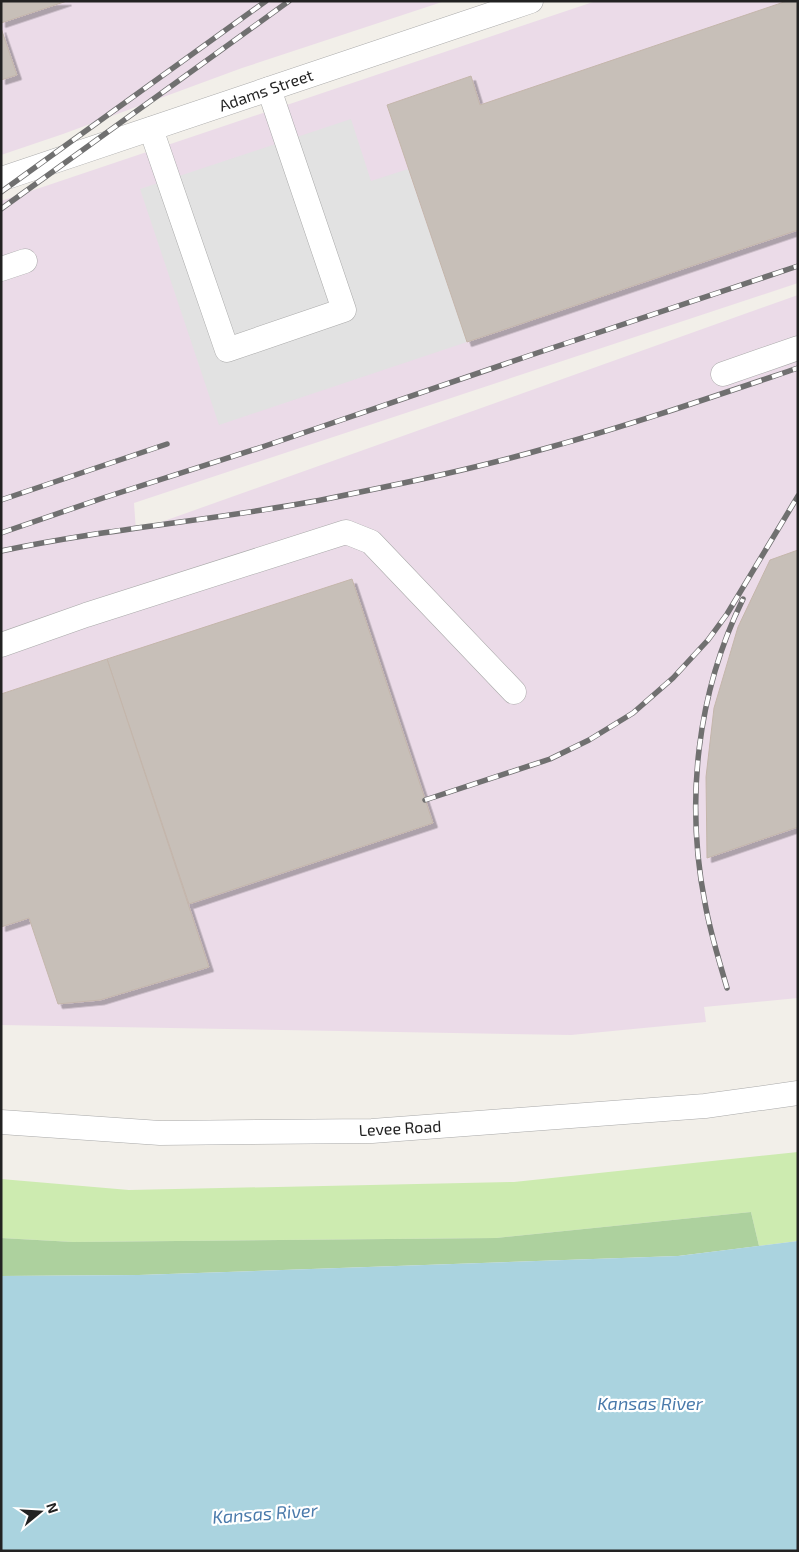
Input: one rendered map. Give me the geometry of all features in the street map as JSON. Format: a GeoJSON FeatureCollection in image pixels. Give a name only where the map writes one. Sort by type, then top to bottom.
{"type":"FeatureCollection","features":[{"type":"Feature","properties":{"kind":"street","name":"Adams Street"},"geometry":{"type":"LineString","coordinates":[[1,179],[531,1]]}},
{"type":"Feature","properties":{"kind":"street"},"geometry":{"type":"LineString","coordinates":[[151,129],[228,350],[344,310],[269,89]]}},
{"type":"Feature","properties":{"kind":"street"},"geometry":{"type":"LineString","coordinates":[[1,269],[25,261]]}},
{"type":"Feature","properties":{"kind":"street"},"geometry":{"type":"LineString","coordinates":[[723,374],[798,348]]}},
{"type":"Feature","properties":{"kind":"street"},"geometry":{"type":"LineString","coordinates":[[1,645],[86,614],[346,532],[371,542],[514,692]]}},
{"type":"Feature","properties":{"kind":"street","name":"Levee Road"},"geometry":{"type":"LineString","coordinates":[[1,1122],[160,1133],[372,1131],[705,1106],[798,1093]]}},
{"type":"Feature","properties":{"kind":"shaded area"},"geometry":{"type":"Polygon","coordinates":[[[1,1],[445,1],[242,68],[1,155],[1,1]]]}},
{"type":"Feature","properties":{"kind":"shaded area"},"geometry":{"type":"Polygon","coordinates":[[[596,1],[798,1],[798,283],[134,503],[136,531],[798,295],[798,998],[704,1007],[706,1022],[571,1035],[1,1025],[1,201],[596,1]]]}},
{"type":"Feature","properties":{"kind":"shaded area"},"geometry":{"type":"Polygon","coordinates":[[[351,119],[371,181],[408,169],[467,342],[219,425],[140,189],[351,119]]]}},
{"type":"Feature","properties":{"kind":"green space"},"geometry":{"type":"Polygon","coordinates":[[[798,1152],[798,1241],[759,1246],[751,1212],[496,1238],[73,1242],[1,1238],[1,1179],[129,1190],[514,1182],[798,1152]]]}},
{"type":"Feature","properties":{"kind":"green space"},"geometry":{"type":"Polygon","coordinates":[[[751,1212],[759,1246],[678,1256],[139,1275],[1,1276],[1,1238],[73,1242],[496,1238],[751,1212]]]}},
{"type":"Feature","properties":{"kind":"water","name":"Kansas River"},"geometry":{"type":"Polygon","coordinates":[[[798,1241],[798,1551],[1,1551],[1,1276],[139,1275],[678,1256],[798,1241]]]}},
{"type":"Feature","properties":{"kind":"building"},"geometry":{"type":"Polygon","coordinates":[[[1,1],[67,1],[1,23],[1,1]]]}},
{"type":"Feature","properties":{"kind":"building"},"geometry":{"type":"Polygon","coordinates":[[[787,1],[798,1],[798,230],[467,342],[387,105],[471,76],[480,105],[787,1]]]}},
{"type":"Feature","properties":{"kind":"building"},"geometry":{"type":"Polygon","coordinates":[[[1,28],[17,75],[1,80],[1,28]]]}},
{"type":"Feature","properties":{"kind":"building"},"geometry":{"type":"Polygon","coordinates":[[[798,550],[798,827],[707,858],[706,777],[714,708],[738,627],[770,560],[798,550]]]}},
{"type":"Feature","properties":{"kind":"building"},"geometry":{"type":"Polygon","coordinates":[[[352,579],[433,823],[189,904],[107,659],[352,579]]]}},
{"type":"Feature","properties":{"kind":"building"},"geometry":{"type":"Polygon","coordinates":[[[107,659],[209,967],[100,1000],[58,1004],[29,918],[1,927],[1,694],[107,659]]]}},
{"type":"Feature","properties":{"kind":"railway"},"geometry":{"type":"LineString","coordinates":[[1,192],[266,1]]}},
{"type":"Feature","properties":{"kind":"railway"},"geometry":{"type":"LineString","coordinates":[[1,209],[289,1]]}},
{"type":"Feature","properties":{"kind":"railway"},"geometry":{"type":"LineString","coordinates":[[1,533],[798,266]]}},
{"type":"Feature","properties":{"kind":"railway"},"geometry":{"type":"LineString","coordinates":[[1,551],[82,536],[245,513],[326,499],[465,469],[520,456],[610,430],[798,368]]}},
{"type":"Feature","properties":{"kind":"railway"},"geometry":{"type":"LineString","coordinates":[[1,500],[167,444]]}},
{"type":"Feature","properties":{"kind":"railway"},"geometry":{"type":"LineString","coordinates":[[425,800],[550,759],[589,740],[633,713],[673,678],[708,640],[727,614],[798,496]]}},
{"type":"Feature","properties":{"kind":"railway"},"geometry":{"type":"LineString","coordinates":[[727,988],[709,925],[699,865],[696,787],[699,748],[705,710],[727,635],[743,599]]}}]}
